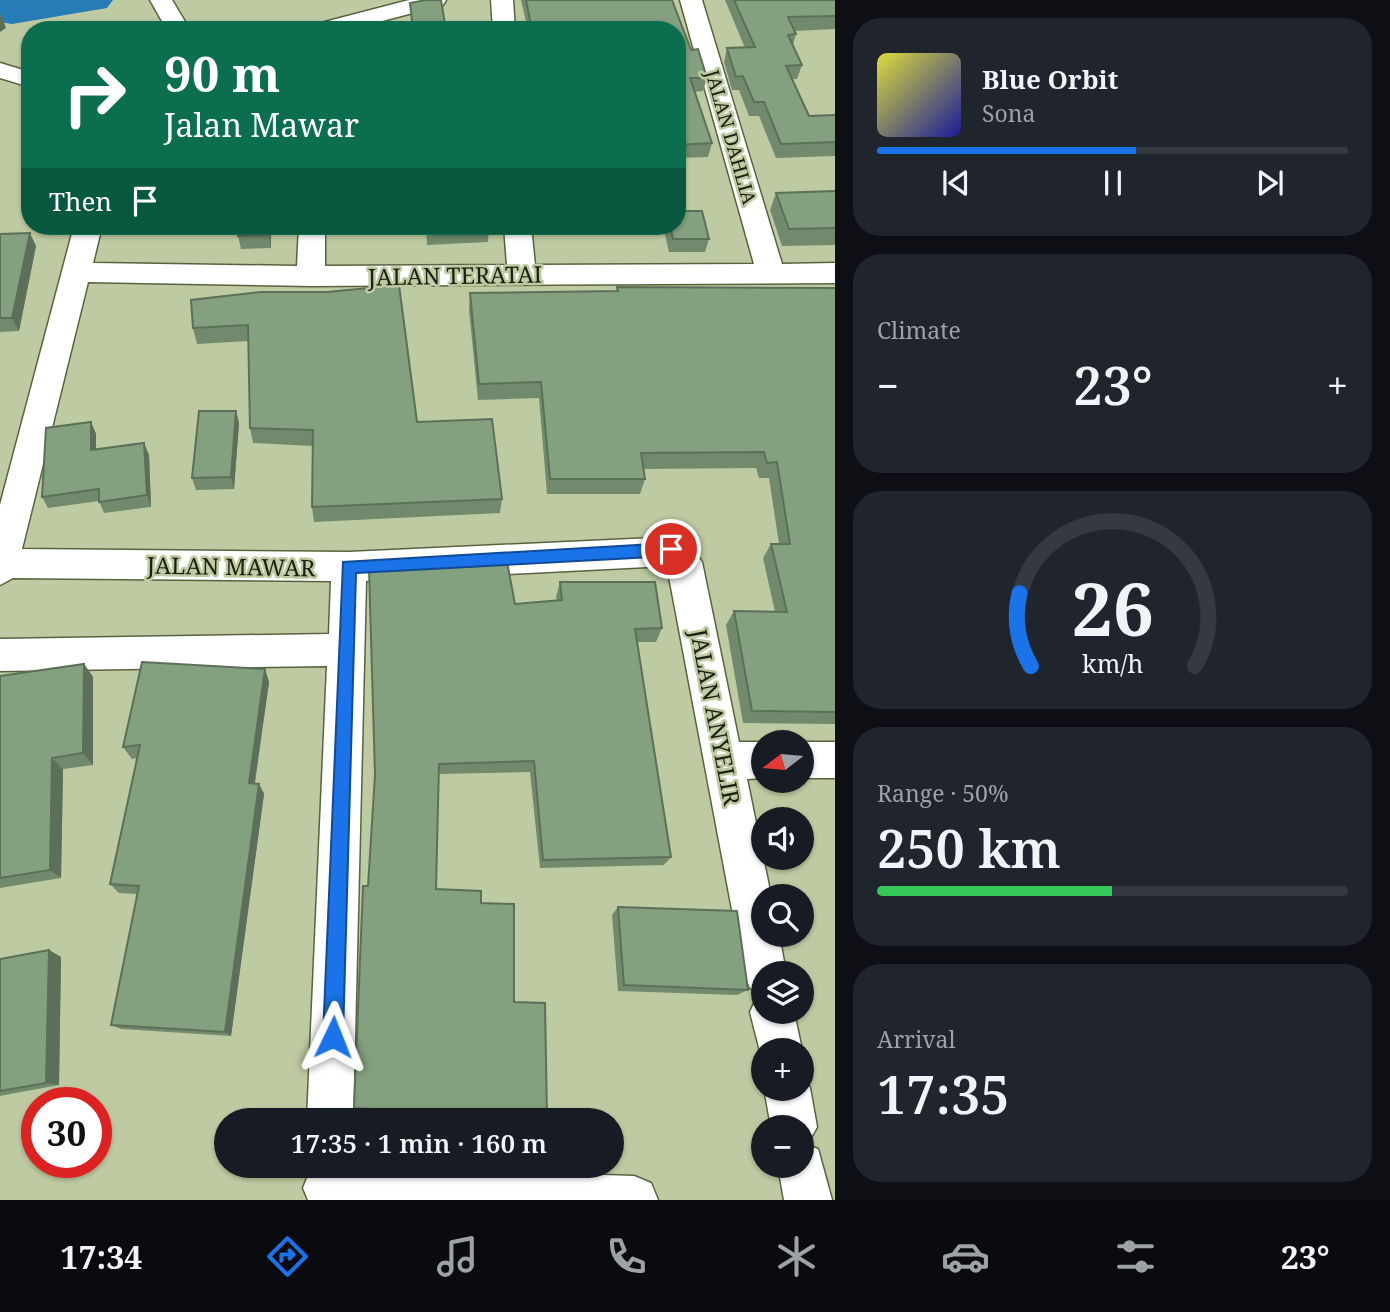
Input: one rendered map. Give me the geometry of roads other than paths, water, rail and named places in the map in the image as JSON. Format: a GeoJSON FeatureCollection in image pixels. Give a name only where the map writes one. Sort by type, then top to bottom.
{"type":"FeatureCollection","features":[{"type":"Feature","properties":{"kind":"street"},"geometry":{"type":"LineString","coordinates":[[161,0],[174,21]]}},
{"type":"Feature","properties":{"kind":"street"},"geometry":{"type":"LineString","coordinates":[[355,21],[435,0]]}},
{"type":"Feature","properties":{"kind":"street"},"geometry":{"type":"LineString","coordinates":[[502,0],[503,21]]}},
{"type":"Feature","properties":{"kind":"street","name":"JALAN DAHLIA"},"geometry":{"type":"LineString","coordinates":[[691,0],[771,274]]}},
{"type":"Feature","properties":{"kind":"street"},"geometry":{"type":"LineString","coordinates":[[0,70],[21,77]]}},
{"type":"Feature","properties":{"kind":"street"},"geometry":{"type":"LineString","coordinates":[[1,565],[85,235]]}},
{"type":"Feature","properties":{"kind":"street"},"geometry":{"type":"LineString","coordinates":[[311,276],[312,235]]}},
{"type":"Feature","properties":{"kind":"street"},"geometry":{"type":"LineString","coordinates":[[519,235],[522,274]]}},
{"type":"Feature","properties":{"kind":"street","name":"JALAN TERATAI"},"geometry":{"type":"LineString","coordinates":[[75,272],[311,276],[835,273]]}},
{"type":"Feature","properties":{"kind":"street","name":"JALAN MAWAR"},"geometry":{"type":"LineString","coordinates":[[1,565],[349,567],[671,549]]}},
{"type":"Feature","properties":{"kind":"street","name":"JALAN ANYELIR"},"geometry":{"type":"LineString","coordinates":[[671,549],[680,554],[685,562],[744,761],[764,961]]}},
{"type":"Feature","properties":{"kind":"street"},"geometry":{"type":"LineString","coordinates":[[330,1108],[349,567]]}},
{"type":"Feature","properties":{"kind":"street"},"geometry":{"type":"LineString","coordinates":[[0,655],[346,650]]}},
{"type":"Feature","properties":{"kind":"street"},"geometry":{"type":"LineString","coordinates":[[814,760],[835,760]]}},
{"type":"Feature","properties":{"kind":"street"},"geometry":{"type":"LineString","coordinates":[[804,1178],[808,1200]]}},
{"type":"Feature","properties":{"kind":"street"},"geometry":{"type":"LineString","coordinates":[[327,1185],[634,1200]]}},
{"type":"Feature","properties":{"kind":"waterway"},"geometry":{"type":"LineString","coordinates":[[0,10],[12,12],[93,0]]}}]}
